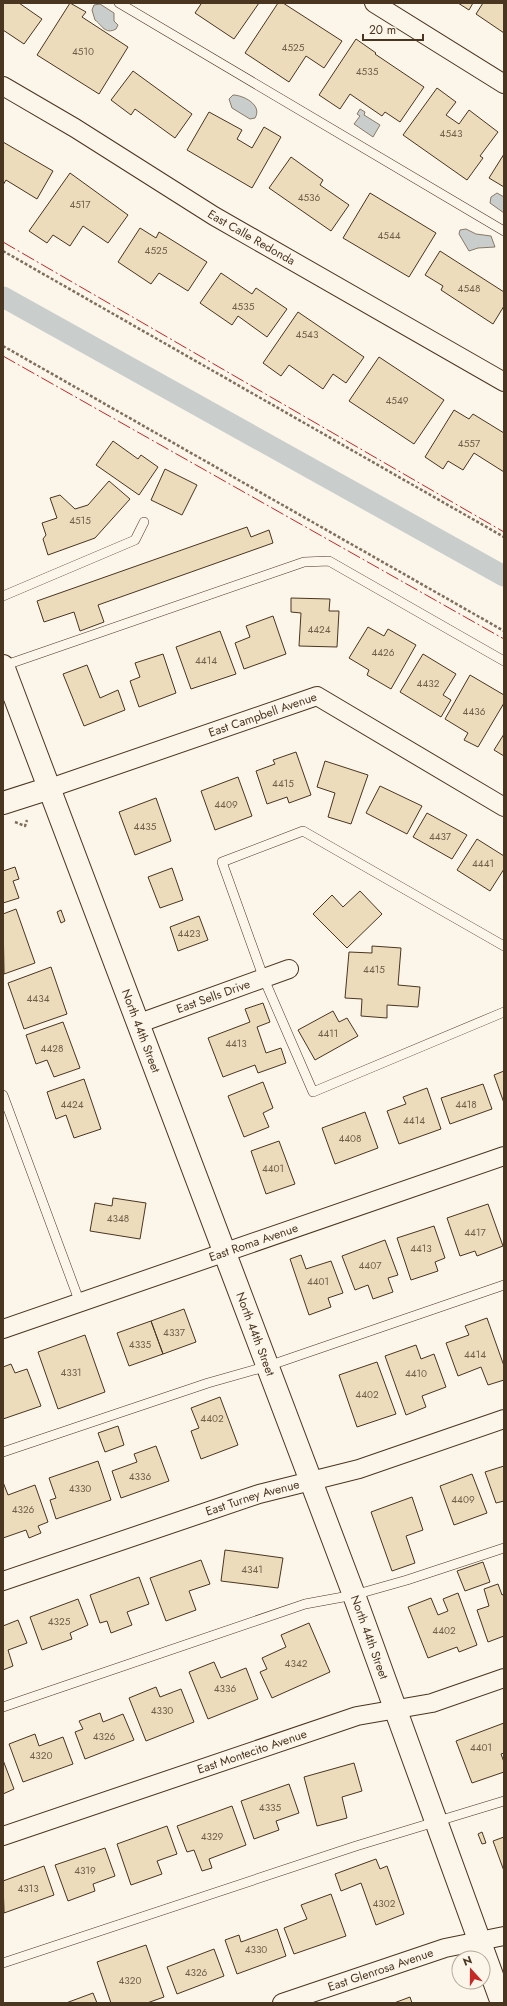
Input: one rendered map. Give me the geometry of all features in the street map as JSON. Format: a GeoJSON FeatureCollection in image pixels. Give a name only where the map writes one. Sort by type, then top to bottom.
{"type":"FeatureCollection","features":[{"type":"Feature","properties":{"kind":"main road","name":"North 44th Street"},"geometry":{"type":"LineString","coordinates":[[3,666],[354,1595],[502,2003]]}},
{"type":"Feature","properties":{"kind":"main road","name":"East Campbell Avenue"},"geometry":{"type":"LineString","coordinates":[[8,810],[50,788]]}},
{"type":"Feature","properties":{"kind":"street"},"geometry":{"type":"LineString","coordinates":[[374,3],[504,84]]}},
{"type":"Feature","properties":{"kind":"street","name":"East Calle Redonda"},"geometry":{"type":"LineString","coordinates":[[3,86],[75,128],[214,216],[504,382]]}},
{"type":"Feature","properties":{"kind":"street","name":"East Campbell Avenue"},"geometry":{"type":"LineString","coordinates":[[50,788],[317,696],[504,807]]}},
{"type":"Feature","properties":{"kind":"street","name":"East Sells Drive"},"geometry":{"type":"LineString","coordinates":[[137,1024],[288,969]]}},
{"type":"Feature","properties":{"kind":"street","name":"East Roma Avenue"},"geometry":{"type":"LineString","coordinates":[[3,1329],[504,1156]]}},
{"type":"Feature","properties":{"kind":"street","name":"East Turney Avenue"},"geometry":{"type":"LineString","coordinates":[[3,1581],[259,1494],[359,1469],[504,1419]]}},
{"type":"Feature","properties":{"kind":"street","name":"East Montecito Avenue"},"geometry":{"type":"LineString","coordinates":[[3,1836],[357,1716],[396,1708],[432,1703],[504,1678]]}},
{"type":"Feature","properties":{"kind":"street","name":"East Glenrosa Avenue"},"geometry":{"type":"LineString","coordinates":[[282,2003],[445,1948],[504,1936]]}},
{"type":"Feature","properties":{"kind":"lane"},"geometry":{"type":"LineString","coordinates":[[120,3],[504,231]]}},
{"type":"Feature","properties":{"kind":"lane"},"geometry":{"type":"LineString","coordinates":[[3,596],[135,540],[144,522]]}},
{"type":"Feature","properties":{"kind":"lane"},"geometry":{"type":"LineString","coordinates":[[3,666],[304,562],[328,561],[504,661]]}},
{"type":"Feature","properties":{"kind":"lane"},"geometry":{"type":"LineString","coordinates":[[504,946],[303,831],[222,862],[264,979],[313,1092],[504,1012]]}},
{"type":"Feature","properties":{"kind":"lane"},"geometry":{"type":"LineString","coordinates":[[3,1095],[80,1303]]}},
{"type":"Feature","properties":{"kind":"lane"},"geometry":{"type":"LineString","coordinates":[[3,1452],[208,1383],[268,1366],[504,1285]]}},
{"type":"Feature","properties":{"kind":"lane"},"geometry":{"type":"LineString","coordinates":[[3,1707],[305,1604],[354,1595],[407,1580],[504,1548]]}},
{"type":"Feature","properties":{"kind":"lane"},"geometry":{"type":"LineString","coordinates":[[3,1963],[356,1846],[504,1801]]}},
{"type":"Feature","properties":{"kind":"path"},"geometry":{"type":"LineString","coordinates":[[3,251],[504,537]]}},
{"type":"Feature","properties":{"kind":"path"},"geometry":{"type":"LineString","coordinates":[[3,346],[504,631]]}},
{"type":"Feature","properties":{"kind":"path"},"geometry":{"type":"LineString","coordinates":[[8,810],[12,821],[25,826],[27,820]]}},
{"type":"Feature","properties":{"kind":"shaded area"},"geometry":{"type":"Polygon","coordinates":[[[100,4],[114,13],[114,21],[118,25],[116,29],[112,31],[106,30],[95,20],[92,10],[94,5],[100,4]]]}},
{"type":"Feature","properties":{"kind":"shaded area"},"geometry":{"type":"Polygon","coordinates":[[[233,95],[242,97],[254,105],[257,113],[255,118],[250,119],[232,108],[229,99],[233,95]]]}},
{"type":"Feature","properties":{"kind":"shaded area"},"geometry":{"type":"Polygon","coordinates":[[[360,109],[365,112],[364,115],[380,125],[373,137],[354,124],[360,116],[357,114],[360,109]]]}},
{"type":"Feature","properties":{"kind":"shaded area"},"geometry":{"type":"Polygon","coordinates":[[[497,193],[504,197],[504,213],[490,203],[491,197],[497,193]]]}},
{"type":"Feature","properties":{"kind":"shaded area"},"geometry":{"type":"Polygon","coordinates":[[[466,229],[476,234],[491,236],[495,247],[478,248],[469,251],[459,234],[460,230],[466,229]]]}},
{"type":"Feature","properties":{"kind":"building"},"geometry":{"type":"Polygon","coordinates":[[[3,3],[19,3],[42,19],[24,44],[3,30],[3,3]]]}},
{"type":"Feature","properties":{"kind":"building"},"geometry":{"type":"Polygon","coordinates":[[[70,3],[86,12],[82,17],[128,47],[99,94],[37,55],[70,3]]]}},
{"type":"Feature","properties":{"kind":"building"},"geometry":{"type":"Polygon","coordinates":[[[199,3],[259,3],[234,39],[195,13],[201,4],[199,3]]]}},
{"type":"Feature","properties":{"kind":"building"},"geometry":{"type":"Polygon","coordinates":[[[278,3],[283,3],[342,41],[324,68],[306,56],[289,82],[245,53],[278,3]]]}},
{"type":"Feature","properties":{"kind":"building"},"geometry":{"type":"Polygon","coordinates":[[[458,3],[473,3],[469,10],[458,3]]]}},
{"type":"Feature","properties":{"kind":"building"},"geometry":{"type":"Polygon","coordinates":[[[483,3],[504,3],[504,33],[476,14],[483,3]]]}},
{"type":"Feature","properties":{"kind":"building"},"geometry":{"type":"Polygon","coordinates":[[[356,39],[376,53],[375,54],[424,87],[400,122],[385,112],[382,116],[350,94],[340,109],[319,95],[356,39]]]}},
{"type":"Feature","properties":{"kind":"building"},"geometry":{"type":"Polygon","coordinates":[[[133,71],[192,114],[175,138],[135,109],[131,115],[111,100],[133,71]]]}},
{"type":"Feature","properties":{"kind":"building"},"geometry":{"type":"Polygon","coordinates":[[[437,88],[456,102],[446,115],[459,124],[469,110],[498,132],[480,156],[483,158],[467,180],[403,135],[437,88]]]}},
{"type":"Feature","properties":{"kind":"building"},"geometry":{"type":"Polygon","coordinates":[[[209,112],[242,130],[237,139],[252,148],[264,127],[281,137],[252,188],[187,150],[209,112]]]}},
{"type":"Feature","properties":{"kind":"building"},"geometry":{"type":"Polygon","coordinates":[[[3,142],[53,171],[37,199],[6,180],[3,185],[3,142]]]}},
{"type":"Feature","properties":{"kind":"building"},"geometry":{"type":"Polygon","coordinates":[[[504,154],[504,187],[489,178],[504,154]]]}},
{"type":"Feature","properties":{"kind":"building"},"geometry":{"type":"Polygon","coordinates":[[[291,157],[323,180],[320,185],[349,205],[331,231],[269,188],[291,157]]]}},
{"type":"Feature","properties":{"kind":"building"},"geometry":{"type":"Polygon","coordinates":[[[70,173],[128,215],[108,243],[83,226],[70,246],[53,235],[47,243],[29,231],[70,173]]]}},
{"type":"Feature","properties":{"kind":"building"},"geometry":{"type":"Polygon","coordinates":[[[370,193],[436,233],[409,277],[343,238],[370,193]]]}},
{"type":"Feature","properties":{"kind":"building"},"geometry":{"type":"Polygon","coordinates":[[[140,228],[156,238],[159,232],[207,262],[188,291],[159,273],[151,284],[118,262],[140,228]]]}},
{"type":"Feature","properties":{"kind":"building"},"geometry":{"type":"Polygon","coordinates":[[[440,251],[504,292],[504,306],[493,324],[441,290],[443,286],[425,275],[440,251]]]}},
{"type":"Feature","properties":{"kind":"building"},"geometry":{"type":"Polygon","coordinates":[[[221,273],[252,294],[256,288],[287,309],[267,337],[238,316],[232,325],[200,303],[221,273]]]}},
{"type":"Feature","properties":{"kind":"building"},"geometry":{"type":"Polygon","coordinates":[[[298,312],[364,357],[346,383],[333,374],[323,389],[289,365],[281,376],[263,363],[298,312]]]}},
{"type":"Feature","properties":{"kind":"building"},"geometry":{"type":"Polygon","coordinates":[[[379,357],[444,400],[414,444],[349,401],[379,357]]]}},
{"type":"Feature","properties":{"kind":"building"},"geometry":{"type":"Polygon","coordinates":[[[454,410],[469,419],[473,414],[504,433],[504,472],[474,453],[463,470],[448,461],[443,469],[425,457],[454,410]]]}},
{"type":"Feature","properties":{"kind":"building"},"geometry":{"type":"Polygon","coordinates":[[[113,441],[138,459],[141,455],[158,467],[139,495],[96,465],[113,441]]]}},
{"type":"Feature","properties":{"kind":"building"},"geometry":{"type":"Polygon","coordinates":[[[165,469],[197,485],[182,515],[151,500],[165,469]]]}},
{"type":"Feature","properties":{"kind":"building"},"geometry":{"type":"Polygon","coordinates":[[[109,481],[130,499],[95,538],[48,555],[43,539],[46,535],[42,523],[57,518],[50,498],[60,495],[75,509],[88,505],[109,481]]]}},
{"type":"Feature","properties":{"kind":"building"},"geometry":{"type":"Polygon","coordinates":[[[247,527],[251,537],[269,530],[273,543],[98,605],[104,622],[80,631],[74,612],[44,622],[37,601],[247,527]]]}},
{"type":"Feature","properties":{"kind":"building"},"geometry":{"type":"Polygon","coordinates":[[[291,598],[330,599],[329,611],[339,611],[337,647],[299,646],[301,613],[291,612],[291,598]]]}},
{"type":"Feature","properties":{"kind":"building"},"geometry":{"type":"Polygon","coordinates":[[[273,616],[286,654],[244,669],[235,643],[250,637],[246,626],[273,616]]]}},
{"type":"Feature","properties":{"kind":"building"},"geometry":{"type":"Polygon","coordinates":[[[368,627],[384,636],[388,629],[416,645],[391,689],[367,675],[369,670],[349,658],[368,627]]]}},
{"type":"Feature","properties":{"kind":"building"},"geometry":{"type":"Polygon","coordinates":[[[220,631],[236,674],[191,689],[176,647],[220,631]]]}},
{"type":"Feature","properties":{"kind":"building"},"geometry":{"type":"Polygon","coordinates":[[[163,654],[176,693],[139,707],[130,681],[140,677],[135,663],[163,654]]]}},
{"type":"Feature","properties":{"kind":"building"},"geometry":{"type":"Polygon","coordinates":[[[423,654],[456,674],[443,695],[451,700],[441,717],[400,692],[423,654]]]}},
{"type":"Feature","properties":{"kind":"building"},"geometry":{"type":"Polygon","coordinates":[[[87,665],[100,698],[118,690],[125,710],[84,726],[63,674],[87,665]]]}},
{"type":"Feature","properties":{"kind":"building"},"geometry":{"type":"Polygon","coordinates":[[[470,675],[504,695],[504,703],[478,747],[464,740],[468,733],[445,719],[470,675]]]}},
{"type":"Feature","properties":{"kind":"building"},"geometry":{"type":"Polygon","coordinates":[[[504,734],[504,756],[494,750],[504,734]]]}},
{"type":"Feature","properties":{"kind":"building"},"geometry":{"type":"Polygon","coordinates":[[[296,752],[311,795],[289,803],[287,797],[267,804],[256,771],[275,764],[273,760],[296,752]]]}},
{"type":"Feature","properties":{"kind":"building"},"geometry":{"type":"Polygon","coordinates":[[[325,761],[368,775],[351,824],[328,817],[335,793],[317,787],[325,761]]]}},
{"type":"Feature","properties":{"kind":"building"},"geometry":{"type":"Polygon","coordinates":[[[238,777],[252,816],[215,830],[201,791],[238,777]]]}},
{"type":"Feature","properties":{"kind":"building"},"geometry":{"type":"Polygon","coordinates":[[[380,786],[422,806],[407,834],[366,813],[380,786]]]}},
{"type":"Feature","properties":{"kind":"building"},"geometry":{"type":"Polygon","coordinates":[[[156,798],[171,841],[135,855],[119,812],[156,798]]]}},
{"type":"Feature","properties":{"kind":"building"},"geometry":{"type":"Polygon","coordinates":[[[427,813],[467,835],[452,859],[413,837],[427,813]]]}},
{"type":"Feature","properties":{"kind":"building"},"geometry":{"type":"Polygon","coordinates":[[[477,839],[504,856],[504,869],[490,891],[457,870],[477,839]]]}},
{"type":"Feature","properties":{"kind":"building"},"geometry":{"type":"Polygon","coordinates":[[[15,867],[19,879],[13,881],[19,898],[3,903],[3,871],[15,867]]]}},
{"type":"Feature","properties":{"kind":"building"},"geometry":{"type":"Polygon","coordinates":[[[172,868],[183,900],[160,908],[148,877],[172,868]]]}},
{"type":"Feature","properties":{"kind":"building"},"geometry":{"type":"Polygon","coordinates":[[[360,891],[382,914],[347,948],[313,914],[332,895],[343,907],[360,891]]]}},
{"type":"Feature","properties":{"kind":"building"},"geometry":{"type":"Polygon","coordinates":[[[16,909],[35,963],[4,974],[3,914],[16,909]]]}},
{"type":"Feature","properties":{"kind":"building"},"geometry":{"type":"Polygon","coordinates":[[[61,910],[65,921],[61,923],[57,912],[61,910]]]}},
{"type":"Feature","properties":{"kind":"building"},"geometry":{"type":"Polygon","coordinates":[[[199,916],[208,940],[178,951],[170,927],[199,916]]]}},
{"type":"Feature","properties":{"kind":"building"},"geometry":{"type":"Polygon","coordinates":[[[372,946],[401,948],[398,985],[420,987],[418,1007],[387,1005],[387,1018],[361,1016],[362,999],[345,998],[349,952],[372,953],[372,946]]]}},
{"type":"Feature","properties":{"kind":"building"},"geometry":{"type":"Polygon","coordinates":[[[51,967],[67,1014],[24,1029],[8,983],[51,967]]]}},
{"type":"Feature","properties":{"kind":"building"},"geometry":{"type":"Polygon","coordinates":[[[263,1003],[270,1022],[257,1027],[266,1053],[281,1048],[286,1063],[258,1073],[255,1065],[223,1077],[208,1038],[250,1022],[245,1009],[263,1003]]]}},
{"type":"Feature","properties":{"kind":"building"},"geometry":{"type":"Polygon","coordinates":[[[333,1011],[339,1022],[347,1018],[358,1036],[315,1060],[298,1030],[333,1011]]]}},
{"type":"Feature","properties":{"kind":"building"},"geometry":{"type":"Polygon","coordinates":[[[63,1022],[80,1068],[54,1077],[47,1060],[36,1064],[26,1035],[63,1022]]]}},
{"type":"Feature","properties":{"kind":"building"},"geometry":{"type":"Polygon","coordinates":[[[504,1071],[504,1103],[494,1075],[504,1071]]]}},
{"type":"Feature","properties":{"kind":"building"},"geometry":{"type":"Polygon","coordinates":[[[84,1079],[101,1129],[74,1138],[66,1115],[56,1119],[47,1092],[84,1079]]]}},
{"type":"Feature","properties":{"kind":"building"},"geometry":{"type":"Polygon","coordinates":[[[263,1082],[273,1108],[263,1113],[269,1127],[244,1137],[228,1096],[263,1082]]]}},
{"type":"Feature","properties":{"kind":"building"},"geometry":{"type":"Polygon","coordinates":[[[483,1084],[492,1109],[450,1124],[441,1098],[483,1084]]]}},
{"type":"Feature","properties":{"kind":"building"},"geometry":{"type":"Polygon","coordinates":[[[427,1088],[441,1129],[399,1144],[387,1111],[406,1104],[403,1097],[427,1088]]]}},
{"type":"Feature","properties":{"kind":"building"},"geometry":{"type":"Polygon","coordinates":[[[365,1112],[378,1148],[335,1164],[322,1128],[365,1112]]]}},
{"type":"Feature","properties":{"kind":"building"},"geometry":{"type":"Polygon","coordinates":[[[279,1141],[295,1184],[266,1194],[251,1151],[279,1141]]]}},
{"type":"Feature","properties":{"kind":"building"},"geometry":{"type":"Polygon","coordinates":[[[113,1198],[146,1203],[140,1239],[90,1231],[95,1203],[112,1206],[113,1198]]]}},
{"type":"Feature","properties":{"kind":"building"},"geometry":{"type":"Polygon","coordinates":[[[488,1204],[503,1246],[477,1256],[475,1251],[460,1256],[447,1218],[488,1204]]]}},
{"type":"Feature","properties":{"kind":"building"},"geometry":{"type":"Polygon","coordinates":[[[434,1226],[445,1258],[435,1262],[438,1271],[411,1280],[397,1238],[434,1226]]]}},
{"type":"Feature","properties":{"kind":"building"},"geometry":{"type":"Polygon","coordinates":[[[385,1240],[398,1275],[388,1278],[393,1292],[373,1299],[368,1285],[355,1290],[342,1256],[385,1240]]]}},
{"type":"Feature","properties":{"kind":"building"},"geometry":{"type":"Polygon","coordinates":[[[301,1255],[306,1269],[331,1261],[343,1293],[328,1298],[331,1307],[309,1315],[290,1259],[301,1255]]]}},
{"type":"Feature","properties":{"kind":"building"},"geometry":{"type":"Polygon","coordinates":[[[184,1309],[196,1342],[163,1354],[151,1321],[184,1309]]]}},
{"type":"Feature","properties":{"kind":"building"},"geometry":{"type":"Polygon","coordinates":[[[487,1318],[504,1366],[504,1380],[488,1385],[481,1367],[458,1376],[446,1343],[469,1335],[465,1326],[487,1318]]]}},
{"type":"Feature","properties":{"kind":"building"},"geometry":{"type":"Polygon","coordinates":[[[151,1321],[163,1354],[129,1366],[117,1333],[151,1321]]]}},
{"type":"Feature","properties":{"kind":"building"},"geometry":{"type":"Polygon","coordinates":[[[85,1335],[105,1392],[58,1409],[38,1352],[85,1335]]]}},
{"type":"Feature","properties":{"kind":"building"},"geometry":{"type":"Polygon","coordinates":[[[416,1345],[421,1359],[434,1354],[446,1387],[422,1396],[426,1407],[406,1415],[385,1356],[416,1345]]]}},
{"type":"Feature","properties":{"kind":"building"},"geometry":{"type":"Polygon","coordinates":[[[377,1362],[396,1414],[357,1427],[339,1375],[377,1362]]]}},
{"type":"Feature","properties":{"kind":"building"},"geometry":{"type":"Polygon","coordinates":[[[11,1364],[15,1373],[27,1369],[41,1406],[3,1419],[3,1367],[11,1364]]]}},
{"type":"Feature","properties":{"kind":"building"},"geometry":{"type":"Polygon","coordinates":[[[220,1397],[238,1445],[201,1459],[191,1431],[199,1428],[191,1408],[220,1397]]]}},
{"type":"Feature","properties":{"kind":"building"},"geometry":{"type":"Polygon","coordinates":[[[118,1426],[124,1445],[105,1452],[98,1433],[118,1426]]]}},
{"type":"Feature","properties":{"kind":"building"},"geometry":{"type":"Polygon","coordinates":[[[156,1446],[169,1481],[121,1498],[112,1471],[137,1462],[134,1454],[156,1446]]]}},
{"type":"Feature","properties":{"kind":"building"},"geometry":{"type":"Polygon","coordinates":[[[98,1461],[111,1500],[56,1519],[50,1500],[56,1498],[49,1478],[98,1461]]]}},
{"type":"Feature","properties":{"kind":"building"},"geometry":{"type":"Polygon","coordinates":[[[504,1466],[504,1501],[496,1503],[485,1472],[504,1466]]]}},
{"type":"Feature","properties":{"kind":"building"},"geometry":{"type":"Polygon","coordinates":[[[472,1474],[487,1513],[454,1525],[440,1486],[472,1474]]]}},
{"type":"Feature","properties":{"kind":"building"},"geometry":{"type":"Polygon","coordinates":[[[3,1482],[8,1495],[35,1485],[48,1522],[38,1526],[41,1533],[29,1538],[26,1530],[3,1538],[3,1482]]]}},
{"type":"Feature","properties":{"kind":"building"},"geometry":{"type":"Polygon","coordinates":[[[412,1497],[423,1530],[406,1536],[415,1563],[392,1571],[371,1512],[412,1497]]]}},
{"type":"Feature","properties":{"kind":"building"},"geometry":{"type":"Polygon","coordinates":[[[225,1550],[283,1558],[278,1588],[221,1581],[225,1550]]]}},
{"type":"Feature","properties":{"kind":"building"},"geometry":{"type":"Polygon","coordinates":[[[201,1560],[210,1584],[189,1591],[196,1610],[166,1621],[150,1578],[201,1560]]]}},
{"type":"Feature","properties":{"kind":"building"},"geometry":{"type":"Polygon","coordinates":[[[483,1562],[490,1582],[465,1591],[457,1571],[483,1562]]]}},
{"type":"Feature","properties":{"kind":"building"},"geometry":{"type":"Polygon","coordinates":[[[139,1577],[149,1604],[127,1612],[132,1625],[111,1633],[107,1621],[100,1623],[90,1595],[139,1577]]]}},
{"type":"Feature","properties":{"kind":"building"},"geometry":{"type":"Polygon","coordinates":[[[498,1584],[502,1595],[504,1594],[504,1636],[488,1642],[477,1610],[489,1606],[484,1589],[498,1584]]]}},
{"type":"Feature","properties":{"kind":"building"},"geometry":{"type":"Polygon","coordinates":[[[458,1593],[477,1645],[459,1652],[457,1647],[428,1658],[408,1607],[431,1598],[438,1615],[448,1611],[443,1599],[458,1593]]]}},
{"type":"Feature","properties":{"kind":"building"},"geometry":{"type":"Polygon","coordinates":[[[78,1599],[88,1625],[70,1633],[72,1639],[42,1650],[30,1617],[78,1599]]]}},
{"type":"Feature","properties":{"kind":"building"},"geometry":{"type":"Polygon","coordinates":[[[18,1620],[27,1643],[8,1650],[13,1666],[3,1670],[3,1626],[18,1620]]]}},
{"type":"Feature","properties":{"kind":"building"},"geometry":{"type":"Polygon","coordinates":[[[309,1623],[330,1672],[272,1698],[260,1672],[267,1669],[262,1658],[286,1647],[281,1635],[309,1623]]]}},
{"type":"Feature","properties":{"kind":"building"},"geometry":{"type":"Polygon","coordinates":[[[214,1662],[221,1678],[246,1668],[258,1699],[208,1719],[189,1672],[214,1662]]]}},
{"type":"Feature","properties":{"kind":"building"},"geometry":{"type":"Polygon","coordinates":[[[156,1687],[160,1697],[181,1689],[194,1722],[146,1741],[129,1698],[156,1687]]]}},
{"type":"Feature","properties":{"kind":"building"},"geometry":{"type":"Polygon","coordinates":[[[100,1713],[103,1722],[123,1714],[134,1740],[85,1759],[75,1732],[83,1729],[79,1721],[100,1713]]]}},
{"type":"Feature","properties":{"kind":"building"},"geometry":{"type":"Polygon","coordinates":[[[504,1723],[504,1753],[501,1754],[504,1762],[504,1772],[472,1783],[456,1741],[504,1723]]]}},
{"type":"Feature","properties":{"kind":"building"},"geometry":{"type":"Polygon","coordinates":[[[35,1734],[39,1746],[63,1737],[73,1764],[23,1782],[9,1744],[35,1734]]]}},
{"type":"Feature","properties":{"kind":"building"},"geometry":{"type":"Polygon","coordinates":[[[3,1760],[14,1789],[3,1794],[3,1760]]]}},
{"type":"Feature","properties":{"kind":"building"},"geometry":{"type":"Polygon","coordinates":[[[354,1763],[362,1791],[342,1797],[347,1818],[317,1826],[304,1777],[354,1763]]]}},
{"type":"Feature","properties":{"kind":"building"},"geometry":{"type":"Polygon","coordinates":[[[289,1784],[299,1813],[276,1821],[279,1830],[254,1839],[241,1801],[289,1784]]]}},
{"type":"Feature","properties":{"kind":"building"},"geometry":{"type":"Polygon","coordinates":[[[232,1806],[246,1845],[209,1859],[212,1868],[202,1871],[194,1850],[187,1852],[177,1826],[232,1806]]]}},
{"type":"Feature","properties":{"kind":"building"},"geometry":{"type":"Polygon","coordinates":[[[167,1826],[177,1854],[157,1861],[162,1874],[131,1885],[117,1844],[167,1826]]]}},
{"type":"Feature","properties":{"kind":"building"},"geometry":{"type":"Polygon","coordinates":[[[482,1832],[486,1843],[482,1844],[478,1834],[482,1832]]]}},
{"type":"Feature","properties":{"kind":"building"},"geometry":{"type":"Polygon","coordinates":[[[504,1837],[504,1871],[493,1841],[504,1837]]]}},
{"type":"Feature","properties":{"kind":"building"},"geometry":{"type":"Polygon","coordinates":[[[105,1848],[115,1876],[93,1884],[95,1891],[68,1901],[55,1865],[105,1848]]]}},
{"type":"Feature","properties":{"kind":"building"},"geometry":{"type":"Polygon","coordinates":[[[376,1859],[380,1869],[387,1866],[404,1914],[376,1925],[361,1883],[341,1891],[335,1874],[376,1859]]]}},
{"type":"Feature","properties":{"kind":"building"},"geometry":{"type":"Polygon","coordinates":[[[44,1866],[54,1895],[4,1913],[3,1881],[44,1866]]]}},
{"type":"Feature","properties":{"kind":"building"},"geometry":{"type":"Polygon","coordinates":[[[331,1894],[346,1936],[294,1954],[284,1928],[307,1919],[301,1905],[331,1894]]]}},
{"type":"Feature","properties":{"kind":"building"},"geometry":{"type":"Polygon","coordinates":[[[277,1929],[286,1956],[237,1974],[225,1940],[239,1935],[241,1942],[277,1929]]]}},
{"type":"Feature","properties":{"kind":"building"},"geometry":{"type":"Polygon","coordinates":[[[146,1945],[164,1997],[147,2003],[111,2003],[97,1962],[146,1945]]]}},
{"type":"Feature","properties":{"kind":"building"},"geometry":{"type":"Polygon","coordinates":[[[214,1949],[224,1976],[177,1994],[167,1967],[214,1949]]]}},
{"type":"Feature","properties":{"kind":"building"},"geometry":{"type":"Polygon","coordinates":[[[93,1993],[97,2003],[66,2003],[93,1993]]]}},
{"type":"Feature","properties":{"kind":"building"},"geometry":{"type":"Polygon","coordinates":[[[410,1997],[412,2003],[394,2003],[410,1997]]]}},
{"type":"Feature","properties":{"kind":"waterway"},"geometry":{"type":"LineString","coordinates":[[3,297],[504,576]]}},
{"type":"Feature","properties":{"kind":"power"},"geometry":{"type":"LineString","coordinates":[[3,242],[504,532]]}},
{"type":"Feature","properties":{"kind":"power"},"geometry":{"type":"LineString","coordinates":[[3,356],[504,639]]}}]}
